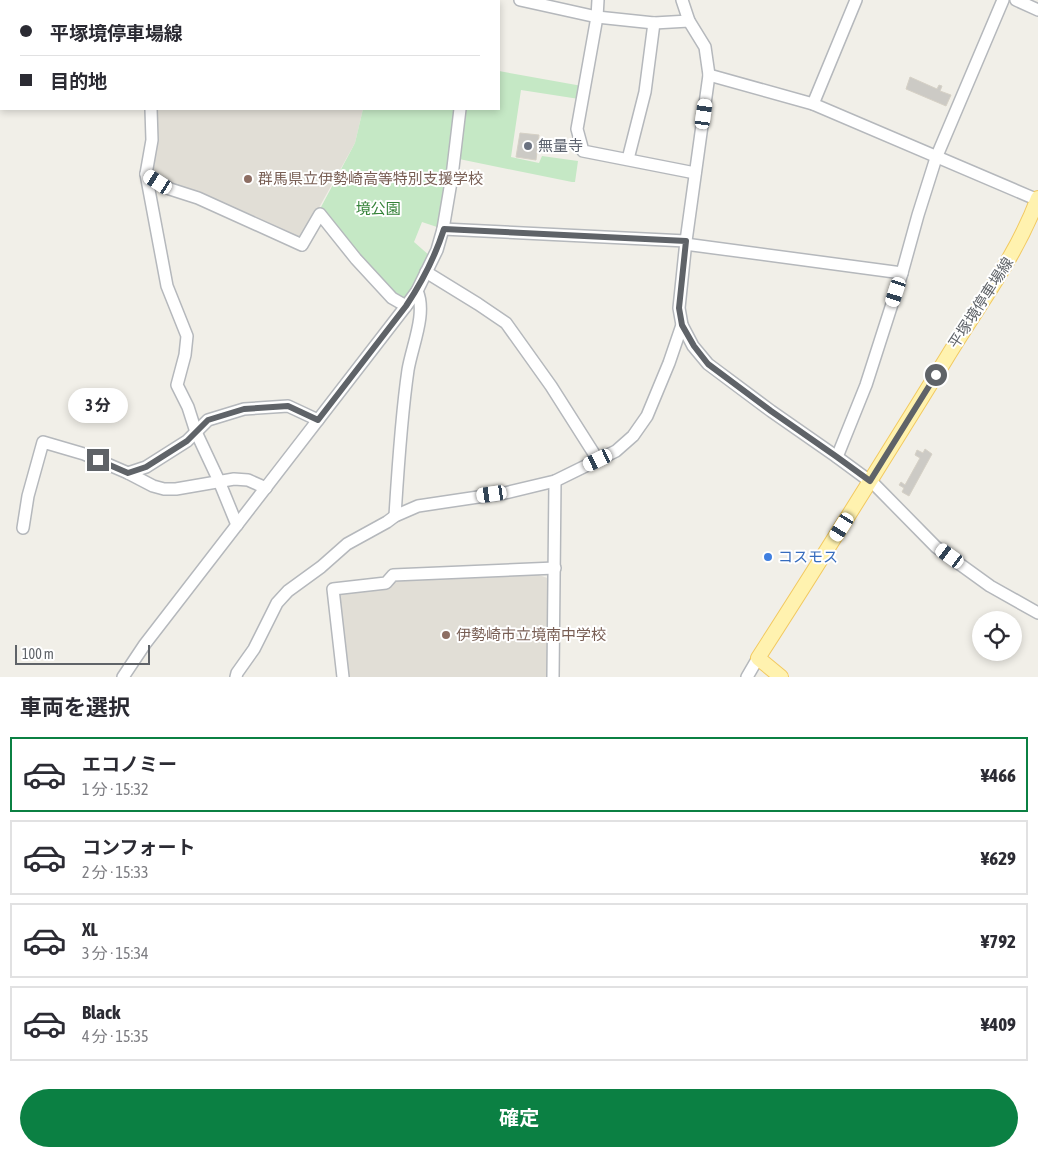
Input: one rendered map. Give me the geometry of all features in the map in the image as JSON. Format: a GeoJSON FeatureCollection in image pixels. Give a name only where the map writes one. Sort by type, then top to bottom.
{"type":"FeatureCollection","features":[{"type":"Feature","properties":{"kind":"main road","name":"平塚境停車場線"},"geometry":{"type":"LineString","coordinates":[[758,658],[1014,252],[1038,199]]}},
{"type":"Feature","properties":{"kind":"main road"},"geometry":{"type":"LineString","coordinates":[[758,658],[781,677]]}},
{"type":"Feature","properties":{"kind":"street"},"geometry":{"type":"LineString","coordinates":[[520,0],[597,17],[654,22],[689,21]]}},
{"type":"Feature","properties":{"kind":"street"},"geometry":{"type":"LineString","coordinates":[[598,0],[597,17],[577,129],[583,151],[695,173]]}},
{"type":"Feature","properties":{"kind":"street"},"geometry":{"type":"LineString","coordinates":[[682,0],[689,21],[705,47],[709,75],[679,308],[682,325],[694,346],[708,364],[870,481],[936,547],[990,586],[1038,613]]}},
{"type":"Feature","properties":{"kind":"street"},"geometry":{"type":"LineString","coordinates":[[813,104],[856,0]]}},
{"type":"Feature","properties":{"kind":"street"},"geometry":{"type":"LineString","coordinates":[[837,457],[866,385],[936,158],[1003,0]]}},
{"type":"Feature","properties":{"kind":"street"},"geometry":{"type":"LineString","coordinates":[[1016,0],[1038,10]]}},
{"type":"Feature","properties":{"kind":"street"},"geometry":{"type":"LineString","coordinates":[[628,159],[645,92],[654,22]]}},
{"type":"Feature","properties":{"kind":"street"},"geometry":{"type":"LineString","coordinates":[[709,75],[813,104],[936,158],[1038,199]]}},
{"type":"Feature","properties":{"kind":"street"},"geometry":{"type":"LineString","coordinates":[[151,110],[152,140],[146,174],[167,286],[187,336],[185,355],[177,385],[237,525]]}},
{"type":"Feature","properties":{"kind":"street"},"geometry":{"type":"LineString","coordinates":[[123,677],[144,644],[417,291],[437,250],[444,229],[460,110]]}},
{"type":"Feature","properties":{"kind":"street"},"geometry":{"type":"LineString","coordinates":[[146,174],[170,189],[198,198],[302,245],[320,214],[356,259],[392,298],[406,306]]}},
{"type":"Feature","properties":{"kind":"street"},"geometry":{"type":"LineString","coordinates":[[444,229],[686,242],[902,273]]}},
{"type":"Feature","properties":{"kind":"street"},"geometry":{"type":"LineString","coordinates":[[426,272],[478,304],[506,324],[551,386],[598,460]]}},
{"type":"Feature","properties":{"kind":"street"},"geometry":{"type":"LineString","coordinates":[[395,516],[400,441],[409,368],[418,331],[420,299],[417,291]]}},
{"type":"Feature","properties":{"kind":"street"},"geometry":{"type":"LineString","coordinates":[[236,677],[254,648],[277,603],[288,591],[321,567],[347,544],[395,516],[418,506],[505,492],[555,481],[616,451],[633,436],[647,416],[670,363],[682,325]]}},
{"type":"Feature","properties":{"kind":"street"},"geometry":{"type":"LineString","coordinates":[[128,473],[146,467],[187,441],[208,420],[244,409],[288,406],[318,420]]}},
{"type":"Feature","properties":{"kind":"street"},"geometry":{"type":"LineString","coordinates":[[23,528],[28,496],[43,442],[84,454],[153,486],[164,489],[176,489],[234,479],[248,480],[266,488]]}},
{"type":"Feature","properties":{"kind":"street"},"geometry":{"type":"LineString","coordinates":[[553,677],[555,481]]}},
{"type":"Feature","properties":{"kind":"street"},"geometry":{"type":"LineString","coordinates":[[343,677],[333,589],[386,583],[393,576],[555,568]]}},
{"type":"Feature","properties":{"kind":"street"},"geometry":{"type":"LineString","coordinates":[[747,677],[758,658]]}},
{"type":"Feature","properties":{"kind":"shaded area","name":"群馬県立伊勢崎高等特別支援学校"},"geometry":{"type":"Polygon","coordinates":[[[154,110],[363,110],[355,143],[301,240],[172,186],[151,172],[154,110]]]}},
{"type":"Feature","properties":{"kind":"shaded area","name":"伊勢崎市立境南中学校"},"geometry":{"type":"Polygon","coordinates":[[[533,573],[550,579],[550,677],[347,677],[336,592],[387,587],[399,579],[533,573]]]}},
{"type":"Feature","properties":{"kind":"green space"},"geometry":{"type":"Polygon","coordinates":[[[500,71],[582,86],[579,99],[521,90],[511,157],[539,163],[542,156],[578,161],[575,182],[459,159],[465,110],[500,110],[500,71]]]}},
{"type":"Feature","properties":{"kind":"green space","name":"境公園"},"geometry":{"type":"Polygon","coordinates":[[[363,110],[454,110],[440,228],[422,222],[414,242],[430,256],[406,299],[392,294],[320,209],[355,143],[363,110]]]}},
{"type":"Feature","properties":{"kind":"building"},"geometry":{"type":"Polygon","coordinates":[[[910,77],[937,89],[939,85],[942,86],[940,91],[951,95],[946,106],[906,89],[910,77]]]}},
{"type":"Feature","properties":{"kind":"building","name":"無量寺"},"geometry":{"type":"Polygon","coordinates":[[[520,133],[539,135],[536,160],[516,157],[520,133]]]}},
{"type":"Feature","properties":{"kind":"building"},"geometry":{"type":"Polygon","coordinates":[[[925,449],[932,454],[909,496],[902,492],[904,488],[899,485],[901,482],[905,485],[920,458],[915,455],[917,450],[923,453],[925,449]]]}},
{"type":"Feature","properties":{"kind":"place","name":"無量寺"},"geometry":{"type":"Point","coordinates":[528,146]}},
{"type":"Feature","properties":{"kind":"place","name":"群馬県立伊勢崎高等特別支援学校"},"geometry":{"type":"Point","coordinates":[248,179]}},
{"type":"Feature","properties":{"kind":"place","name":"コスモス"},"geometry":{"type":"Point","coordinates":[768,557]}},
{"type":"Feature","properties":{"kind":"place","name":"伊勢崎市立境南中学校"},"geometry":{"type":"Point","coordinates":[446,635]}},
{"type":"Feature","properties":{"kind":"route"},"geometry":{"type":"LineString","coordinates":[[98,460],[128,473],[146,467],[187,441],[208,420],[244,409],[288,406],[318,420],[417,291],[437,250],[444,229],[686,241],[679,308],[682,325],[694,346],[708,364],[870,481],[936,375]]}}]}
